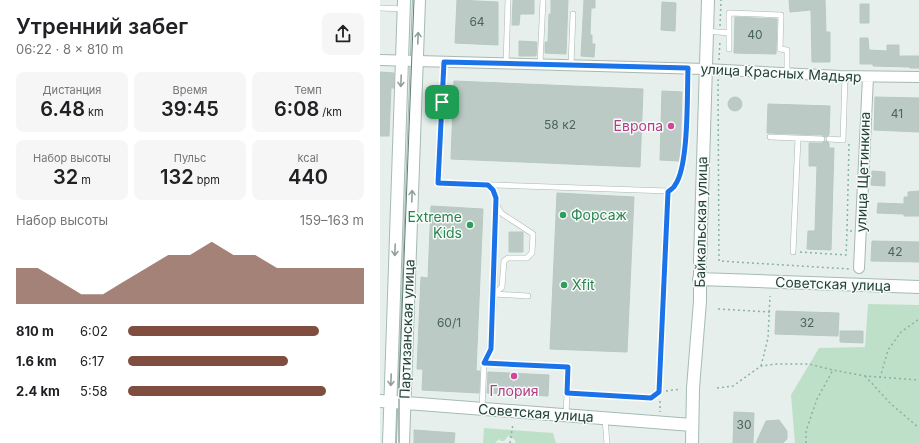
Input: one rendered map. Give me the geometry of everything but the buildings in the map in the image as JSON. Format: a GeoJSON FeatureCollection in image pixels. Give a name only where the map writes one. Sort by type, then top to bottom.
{"type":"FeatureCollection","features":[{"type":"Feature","properties":{"kind":"main road","name":"Партизанская улица"},"geometry":{"type":"LineString","coordinates":[[403,443],[419,0]]}},
{"type":"Feature","properties":{"kind":"main road","name":"Байкальская улица"},"geometry":{"type":"LineString","coordinates":[[692,443],[693,388],[700,301],[708,0]]}},
{"type":"Feature","properties":{"kind":"main road","name":"Партизанская улица"},"geometry":{"type":"LineString","coordinates":[[389,443],[385,402],[404,4]]}},
{"type":"Feature","properties":{"kind":"main road","name":"Советская улица"},"geometry":{"type":"LineString","coordinates":[[700,279],[919,286]]}},
{"type":"Feature","properties":{"kind":"main road","name":"Советская улица"},"geometry":{"type":"LineString","coordinates":[[385,402],[692,425]]}},
{"type":"Feature","properties":{"kind":"street","name":"улица Красных Мадьяр"},"geometry":{"type":"LineString","coordinates":[[380,60],[688,68],[868,77],[919,77]]}},
{"type":"Feature","properties":{"kind":"street","name":"улица Щетинкина"},"geometry":{"type":"LineString","coordinates":[[859,268],[868,77]]}},
{"type":"Feature","properties":{"kind":"lane"},"geometry":{"type":"LineString","coordinates":[[506,64],[508,0]]}},
{"type":"Feature","properties":{"kind":"lane"},"geometry":{"type":"LineString","coordinates":[[540,64],[543,0]]}},
{"type":"Feature","properties":{"kind":"lane"},"geometry":{"type":"LineString","coordinates":[[380,8],[404,4]]}},
{"type":"Feature","properties":{"kind":"lane"},"geometry":{"type":"LineString","coordinates":[[729,49],[729,13],[781,15],[780,49],[787,50],[787,73]]}},
{"type":"Feature","properties":{"kind":"lane"},"geometry":{"type":"LineString","coordinates":[[571,65],[573,14]]}},
{"type":"Feature","properties":{"kind":"lane"},"geometry":{"type":"LineString","coordinates":[[706,32],[729,33]]}},
{"type":"Feature","properties":{"kind":"lane"},"geometry":{"type":"LineString","coordinates":[[444,62],[438,183],[668,192],[659,392],[651,398],[567,393]]}},
{"type":"Feature","properties":{"kind":"lane"},"geometry":{"type":"LineString","coordinates":[[685,151],[688,68]]}},
{"type":"Feature","properties":{"kind":"lane"},"geometry":{"type":"LineString","coordinates":[[829,139],[843,140],[845,76]]}},
{"type":"Feature","properties":{"kind":"lane"},"geometry":{"type":"LineString","coordinates":[[770,137],[822,139]]}},
{"type":"Feature","properties":{"kind":"lane"},"geometry":{"type":"LineString","coordinates":[[793,252],[798,138]]}},
{"type":"Feature","properties":{"kind":"lane"},"geometry":{"type":"LineString","coordinates":[[482,409],[484,363],[491,349],[494,294],[496,198],[493,190],[488,185]]}},
{"type":"Feature","properties":{"kind":"lane"},"geometry":{"type":"LineString","coordinates":[[494,294],[502,287],[504,261],[508,258],[528,258],[532,253],[533,234],[501,213],[495,203]]}},
{"type":"Feature","properties":{"kind":"lane"},"geometry":{"type":"LineString","coordinates":[[494,294],[528,296]]}},
{"type":"Feature","properties":{"kind":"lane"},"geometry":{"type":"LineString","coordinates":[[484,363],[568,367],[566,416]]}},
{"type":"Feature","properties":{"kind":"lane"},"geometry":{"type":"LineString","coordinates":[[605,419],[607,443]]}},
{"type":"Feature","properties":{"kind":"path"},"geometry":{"type":"LineString","coordinates":[[793,252],[846,255],[850,144],[843,140]]}},
{"type":"Feature","properties":{"kind":"path"},"geometry":{"type":"LineString","coordinates":[[668,192],[676,185],[681,173],[685,151]]}},
{"type":"Feature","properties":{"kind":"path"},"geometry":{"type":"LineString","coordinates":[[847,231],[856,231]]}},
{"type":"Feature","properties":{"kind":"path"},"geometry":{"type":"LineString","coordinates":[[761,366],[768,338],[770,296]]}},
{"type":"Feature","properties":{"kind":"path"},"geometry":{"type":"LineString","coordinates":[[718,309],[770,312]]}},
{"type":"Feature","properties":{"kind":"path"},"geometry":{"type":"LineString","coordinates":[[880,378],[888,350],[901,332],[919,319]]}},
{"type":"Feature","properties":{"kind":"path"},"geometry":{"type":"LineString","coordinates":[[717,388],[733,386],[761,366],[777,364],[809,364],[865,376],[919,380]]}},
{"type":"Feature","properties":{"kind":"path"},"geometry":{"type":"LineString","coordinates":[[806,443],[806,431],[817,399],[833,370]]}},
{"type":"Feature","properties":{"kind":"path"},"geometry":{"type":"LineString","coordinates":[[865,376],[891,404],[919,428]]}},
{"type":"Feature","properties":{"kind":"path"},"geometry":{"type":"LineString","coordinates":[[660,412],[659,392],[681,388]]}},
{"type":"Feature","properties":{"kind":"path"},"geometry":{"type":"LineString","coordinates":[[510,443],[513,424]]}},
{"type":"Feature","properties":{"kind":"green space"},"geometry":{"type":"Polygon","coordinates":[[[868,304],[919,305],[919,443],[795,443],[791,395],[819,348],[865,347],[868,304]]]}},
{"type":"Feature","properties":{"kind":"green space"},"geometry":{"type":"Polygon","coordinates":[[[484,428],[553,433],[556,443],[516,443],[514,439],[508,436],[504,441],[499,439],[495,443],[483,443],[484,428]]]}},
{"type":"Feature","properties":{"kind":"tram line"},"geometry":{"type":"LineString","coordinates":[[399,443],[399,389],[414,0]]}},
{"type":"Feature","properties":{"kind":"place","name":"Европа"},"geometry":{"type":"Point","coordinates":[671,126]}},
{"type":"Feature","properties":{"kind":"place","name":"Форсаж"},"geometry":{"type":"Point","coordinates":[563,215]}},
{"type":"Feature","properties":{"kind":"place","name":"Extreme Kids"},"geometry":{"type":"Point","coordinates":[470,225]}},
{"type":"Feature","properties":{"kind":"place","name":"Xfit"},"geometry":{"type":"Point","coordinates":[564,285]}},
{"type":"Feature","properties":{"kind":"place","name":"Глория"},"geometry":{"type":"Point","coordinates":[514,376]}},
{"type":"Feature","properties":{"kind":"route"},"geometry":{"type":"LineString","coordinates":[[444,62],[688,68],[685,151],[681,173],[676,185],[668,192],[659,392],[651,398],[567,393],[568,367],[484,363],[491,349],[496,198],[493,190],[488,185],[438,183],[442,102],[444,62]]}}]}
